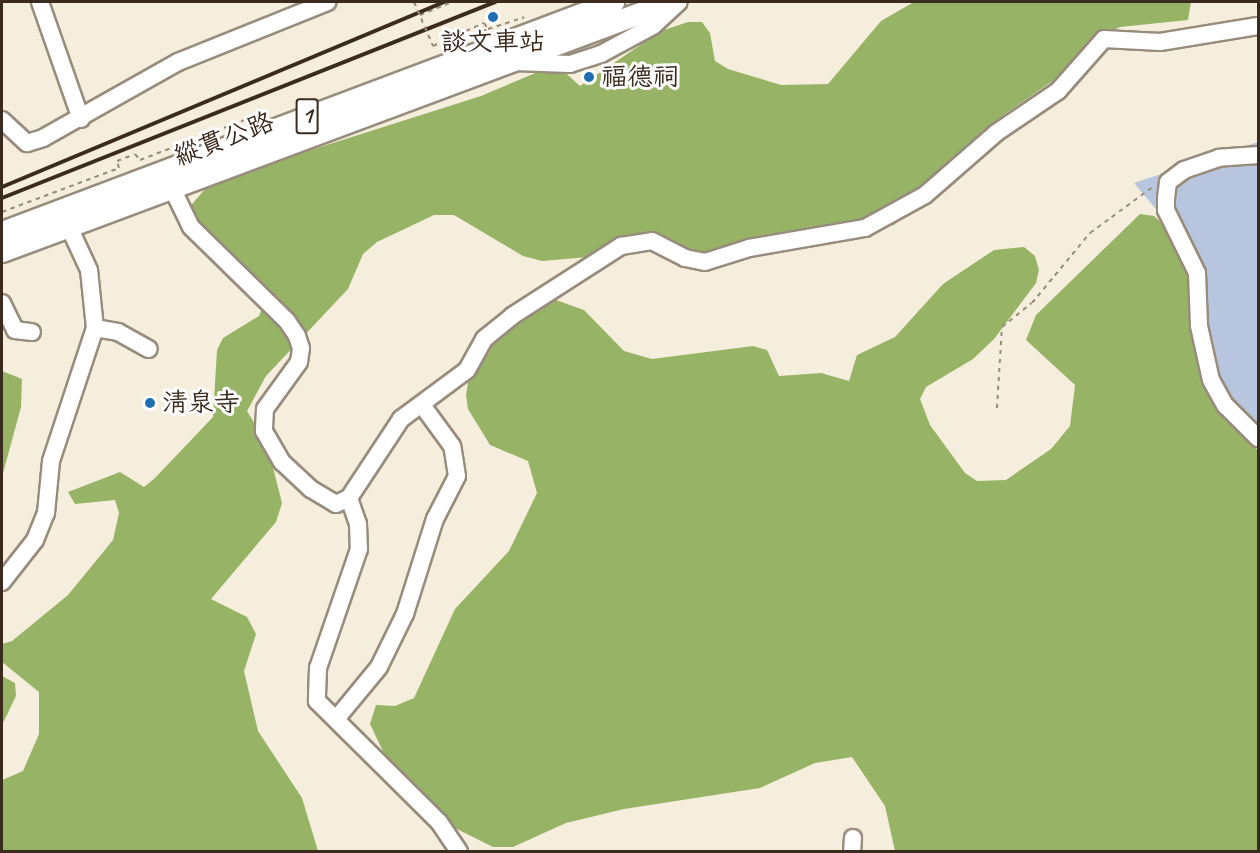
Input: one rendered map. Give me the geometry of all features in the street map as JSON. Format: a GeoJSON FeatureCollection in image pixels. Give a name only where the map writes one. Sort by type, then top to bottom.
{"type":"FeatureCollection","features":[{"type":"Feature","properties":{"kind":"main road","name":"縱貫公路"},"geometry":{"type":"LineString","coordinates":[[2,232],[66,219],[172,188],[502,62],[613,2]]}},
{"type":"Feature","properties":{"kind":"main road","name":"縱貫公路"},"geometry":{"type":"LineString","coordinates":[[2,251],[66,219],[549,35],[669,2]]}},
{"type":"Feature","properties":{"kind":"street"},"geometry":{"type":"LineString","coordinates":[[40,2],[81,119]]}},
{"type":"Feature","properties":{"kind":"street"},"geometry":{"type":"LineString","coordinates":[[2,120],[27,142],[81,119],[178,62],[327,2]]}},
{"type":"Feature","properties":{"kind":"street"},"geometry":{"type":"LineString","coordinates":[[502,62],[570,64],[600,54],[652,26],[679,2]]}},
{"type":"Feature","properties":{"kind":"street"},"geometry":{"type":"LineString","coordinates":[[172,188],[191,227],[287,321],[299,342],[299,362],[265,409],[264,431],[282,462],[311,489],[336,504],[349,498],[401,419],[467,370],[484,339],[512,316],[621,246],[652,241],[685,258],[705,262],[749,248],[865,228],[926,195],[1015,119],[1058,91],[1104,39],[1160,42],[1258,26]]}},
{"type":"Feature","properties":{"kind":"street"},"geometry":{"type":"LineString","coordinates":[[1258,156],[1219,158],[1184,170],[1168,182],[1166,210],[1197,273],[1199,326],[1211,380],[1225,405],[1258,438]]}},
{"type":"Feature","properties":{"kind":"street"},"geometry":{"type":"LineString","coordinates":[[48,538],[46,513],[51,461],[95,328],[89,270],[66,219]]}},
{"type":"Feature","properties":{"kind":"street"},"geometry":{"type":"LineString","coordinates":[[2,303],[15,330],[32,332]]}},
{"type":"Feature","properties":{"kind":"street"},"geometry":{"type":"LineString","coordinates":[[95,328],[118,332],[149,349]]}},
{"type":"Feature","properties":{"kind":"street"},"geometry":{"type":"LineString","coordinates":[[337,718],[380,667],[405,614],[435,519],[456,476],[452,446],[422,405]]}},
{"type":"Feature","properties":{"kind":"street"},"geometry":{"type":"LineString","coordinates":[[349,498],[358,524],[359,549],[318,668],[317,701],[337,718],[439,822],[459,852]]}},
{"type":"Feature","properties":{"kind":"street"},"geometry":{"type":"LineString","coordinates":[[2,582],[35,540],[46,513]]}},
{"type":"Feature","properties":{"kind":"path"},"geometry":{"type":"LineString","coordinates":[[414,2],[433,46],[484,23],[488,30]]}},
{"type":"Feature","properties":{"kind":"path"},"geometry":{"type":"LineString","coordinates":[[420,15],[452,2]]}},
{"type":"Feature","properties":{"kind":"path"},"geometry":{"type":"LineString","coordinates":[[471,37],[527,16]]}},
{"type":"Feature","properties":{"kind":"path"},"geometry":{"type":"LineString","coordinates":[[2,212],[119,168],[117,161],[135,154],[140,160],[244,120]]}},
{"type":"Feature","properties":{"kind":"path"},"geometry":{"type":"LineString","coordinates":[[997,408],[1002,327],[1032,303],[1090,233],[1145,189],[1168,182]]}},
{"type":"Feature","properties":{"kind":"shaded area"},"geometry":{"type":"Polygon","coordinates":[[[1258,142],[1258,449],[1198,371],[1186,245],[1134,183],[1258,142]]]}},
{"type":"Feature","properties":{"kind":"green space"},"geometry":{"type":"Polygon","coordinates":[[[914,2],[1191,2],[1188,20],[1120,27],[1107,33],[1067,71],[1002,116],[966,159],[894,225],[711,263],[650,235],[600,256],[542,261],[523,256],[454,215],[434,215],[377,242],[363,254],[348,289],[266,376],[247,411],[267,444],[282,503],[276,522],[211,599],[247,617],[256,634],[244,671],[258,731],[302,798],[318,851],[2,851],[2,780],[23,771],[39,734],[39,692],[2,662],[2,644],[12,641],[68,595],[113,540],[119,513],[115,500],[75,504],[68,492],[120,472],[144,487],[155,478],[213,417],[217,350],[223,338],[259,316],[264,303],[202,233],[187,210],[205,189],[270,163],[481,96],[545,69],[559,67],[580,86],[661,31],[688,22],[702,22],[710,33],[715,61],[728,69],[781,85],[828,84],[881,21],[914,2]]]}},
{"type":"Feature","properties":{"kind":"green space"},"geometry":{"type":"Polygon","coordinates":[[[1140,214],[1154,216],[1186,245],[1190,286],[1199,312],[1198,371],[1230,420],[1258,451],[1258,851],[895,851],[885,806],[852,757],[815,763],[760,788],[624,809],[566,823],[513,847],[493,847],[441,821],[387,760],[370,724],[376,705],[395,706],[414,698],[455,609],[509,551],[537,493],[528,461],[490,445],[468,409],[466,395],[473,353],[529,307],[556,300],[584,310],[624,351],[652,359],[753,346],[767,350],[779,376],[821,373],[849,381],[857,355],[895,337],[943,284],[994,250],[1024,247],[1035,256],[1039,270],[1036,283],[994,339],[973,359],[926,387],[920,399],[930,425],[965,473],[977,481],[1006,480],[1051,449],[1070,426],[1075,385],[1026,340],[1036,315],[1140,214]]]}},
{"type":"Feature","properties":{"kind":"green space"},"geometry":{"type":"Polygon","coordinates":[[[2,371],[22,379],[21,407],[2,477],[2,371]]]}},
{"type":"Feature","properties":{"kind":"green space"},"geometry":{"type":"Polygon","coordinates":[[[2,676],[15,683],[16,696],[2,725],[2,676]]]}},
{"type":"Feature","properties":{"kind":"railway"},"geometry":{"type":"LineString","coordinates":[[2,187],[445,2]]}},
{"type":"Feature","properties":{"kind":"railway"},"geometry":{"type":"LineString","coordinates":[[2,198],[495,2]]}},
{"type":"Feature","properties":{"kind":"place","name":"談文車站"},"geometry":{"type":"Point","coordinates":[493,17]}},
{"type":"Feature","properties":{"kind":"place","name":"福德祠"},"geometry":{"type":"Point","coordinates":[589,77]}},
{"type":"Feature","properties":{"kind":"place","name":"清泉寺"},"geometry":{"type":"Point","coordinates":[150,403]}}]}
